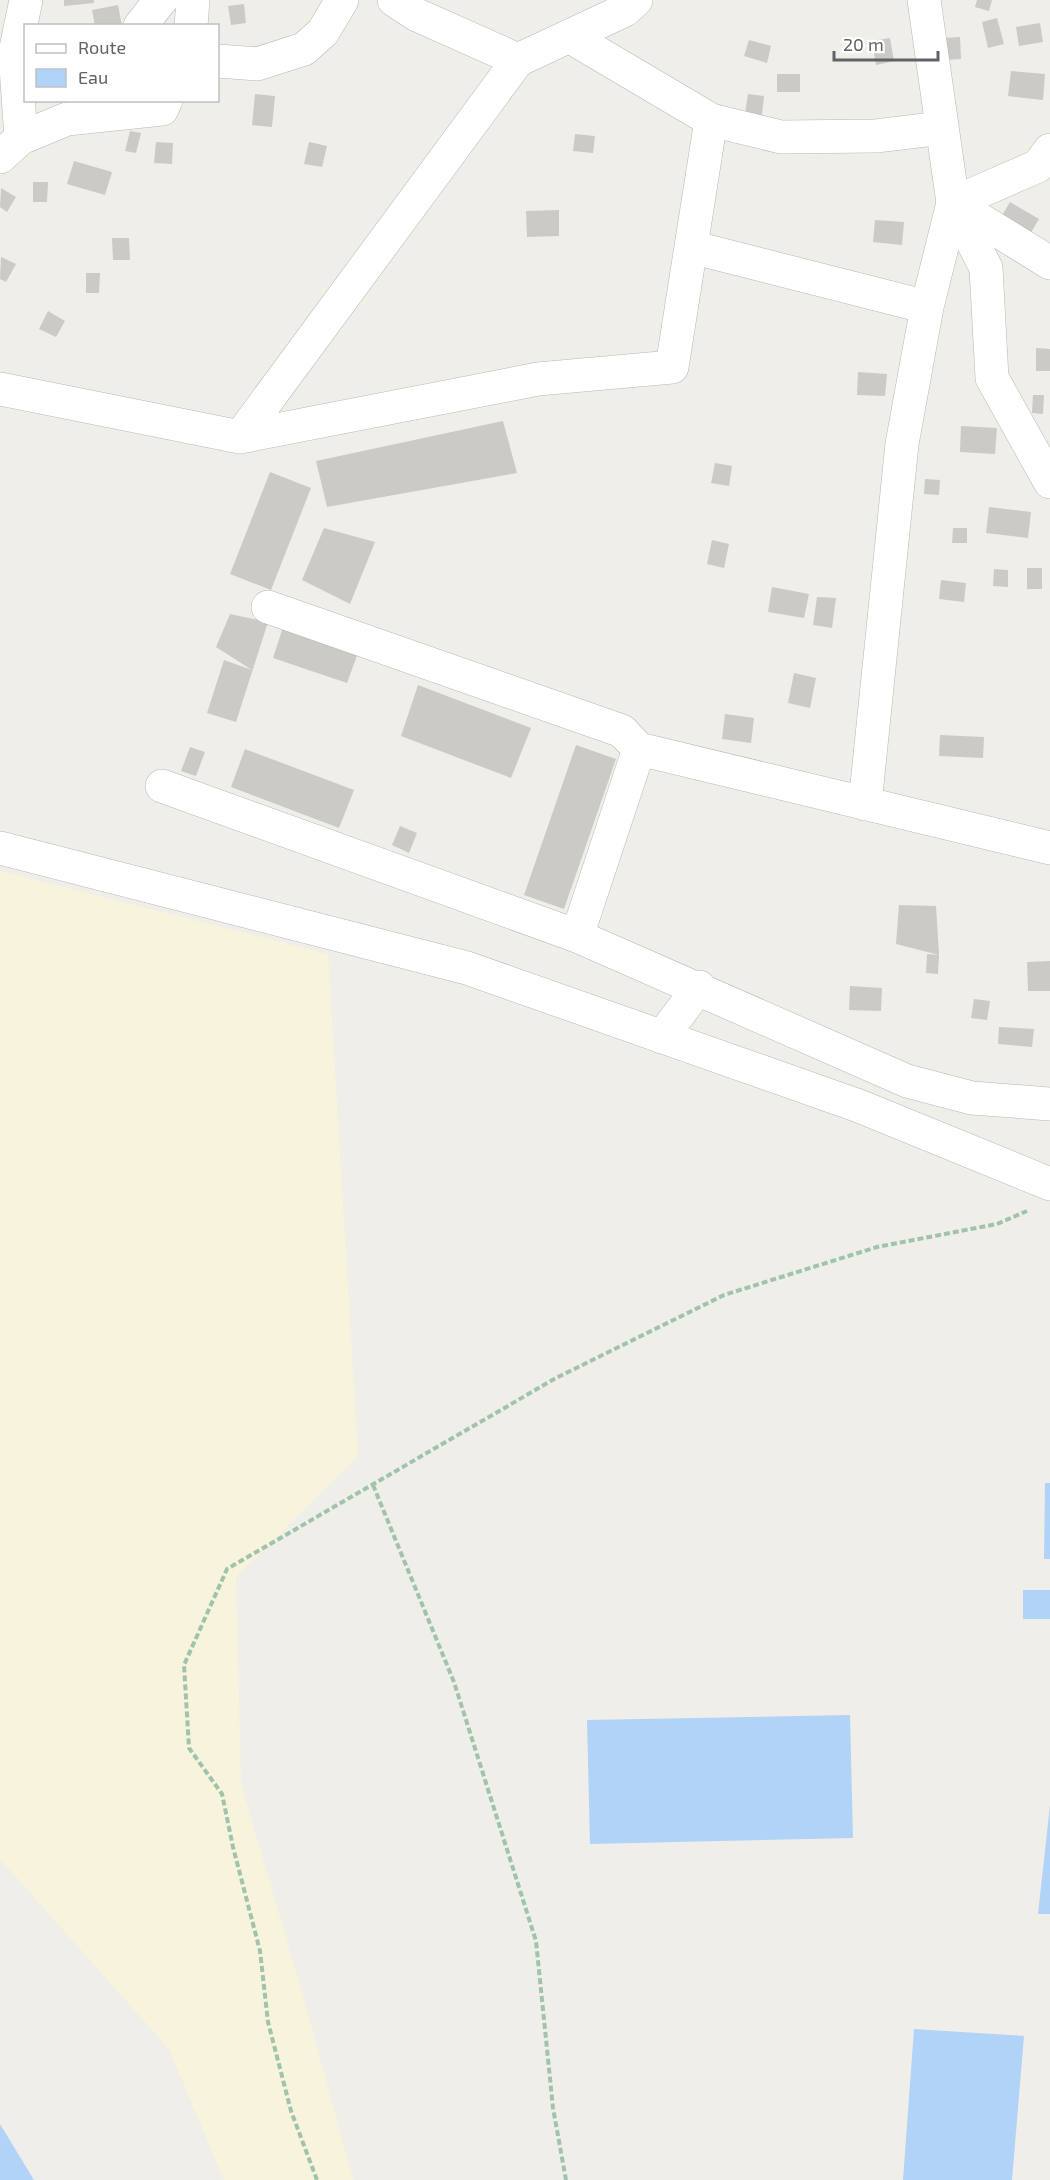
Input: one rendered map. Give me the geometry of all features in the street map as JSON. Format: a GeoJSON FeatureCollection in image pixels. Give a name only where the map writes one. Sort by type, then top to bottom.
{"type":"FeatureCollection","features":[{"type":"Feature","properties":{"kind":"street"},"geometry":{"type":"LineString","coordinates":[[11,147],[15,53],[26,0]]}},
{"type":"Feature","properties":{"kind":"street"},"geometry":{"type":"LineString","coordinates":[[143,24],[161,0]]}},
{"type":"Feature","properties":{"kind":"street"},"geometry":{"type":"LineString","coordinates":[[191,24],[193,0]]}},
{"type":"Feature","properties":{"kind":"street"},"geometry":{"type":"LineString","coordinates":[[219,61],[257,64],[304,49],[323,32],[342,0]]}},
{"type":"Feature","properties":{"kind":"street"},"geometry":{"type":"LineString","coordinates":[[394,0],[417,15],[518,60]]}},
{"type":"Feature","properties":{"kind":"street"},"geometry":{"type":"LineString","coordinates":[[240,437],[518,60],[625,10],[636,0]]}},
{"type":"Feature","properties":{"kind":"street"},"geometry":{"type":"LineString","coordinates":[[924,0],[953,203],[986,268],[992,378],[1050,482]]}},
{"type":"Feature","properties":{"kind":"street"},"geometry":{"type":"LineString","coordinates":[[569,36],[711,120],[782,137],[876,136],[942,128]]}},
{"type":"Feature","properties":{"kind":"street"},"geometry":{"type":"LineString","coordinates":[[11,147],[59,102]]}},
{"type":"Feature","properties":{"kind":"street"},"geometry":{"type":"LineString","coordinates":[[11,147],[67,119],[162,109],[165,102]]}},
{"type":"Feature","properties":{"kind":"street"},"geometry":{"type":"LineString","coordinates":[[0,389],[240,437],[538,379],[672,367],[711,120]]}},
{"type":"Feature","properties":{"kind":"street"},"geometry":{"type":"LineString","coordinates":[[953,203],[1038,166],[1050,150]]}},
{"type":"Feature","properties":{"kind":"street"},"geometry":{"type":"LineString","coordinates":[[953,203],[1050,263]]}},
{"type":"Feature","properties":{"kind":"street"},"geometry":{"type":"LineString","coordinates":[[865,804],[902,444],[927,308],[953,203]]}},
{"type":"Feature","properties":{"kind":"street"},"geometry":{"type":"LineString","coordinates":[[691,246],[927,308]]}},
{"type":"Feature","properties":{"kind":"street"},"geometry":{"type":"LineString","coordinates":[[268,607],[622,731],[639,749],[1050,848]]}},
{"type":"Feature","properties":{"kind":"street"},"geometry":{"type":"LineString","coordinates":[[577,936],[639,749]]}},
{"type":"Feature","properties":{"kind":"street"},"geometry":{"type":"LineString","coordinates":[[162,786],[577,936],[699,987],[907,1081],[972,1098],[1050,1104]]}},
{"type":"Feature","properties":{"kind":"street"},"geometry":{"type":"LineString","coordinates":[[0,848],[467,969],[859,1106],[1050,1184]]}},
{"type":"Feature","properties":{"kind":"street"},"geometry":{"type":"LineString","coordinates":[[662,1037],[699,987]]}},
{"type":"Feature","properties":{"kind":"path"},"geometry":{"type":"LineString","coordinates":[[317,2180],[291,2111],[268,2022],[260,1951],[222,1794],[189,1748],[184,1665],[228,1569],[556,1378],[724,1295],[877,1247],[997,1224],[1029,1210]]}},
{"type":"Feature","properties":{"kind":"path"},"geometry":{"type":"LineString","coordinates":[[373,1485],[454,1682],[536,1941],[553,2108],[566,2180]]}},
{"type":"Feature","properties":{"kind":"sand"},"geometry":{"type":"Polygon","coordinates":[[[0,871],[328,954],[358,1456],[236,1577],[241,1784],[303,1996],[353,2180],[224,2180],[169,2049],[0,1859],[0,871]]]}},
{"type":"Feature","properties":{"kind":"water"},"geometry":{"type":"Polygon","coordinates":[[[1045,1483],[1050,1483],[1050,1559],[1044,1559],[1045,1483]]]}},
{"type":"Feature","properties":{"kind":"water"},"geometry":{"type":"Polygon","coordinates":[[[1023,1590],[1050,1590],[1050,1619],[1023,1619],[1023,1590]]]}},
{"type":"Feature","properties":{"kind":"water"},"geometry":{"type":"Polygon","coordinates":[[[850,1715],[853,1838],[590,1844],[587,1720],[850,1715]]]}},
{"type":"Feature","properties":{"kind":"water"},"geometry":{"type":"Polygon","coordinates":[[[1050,1805],[1050,1914],[1038,1914],[1050,1805]]]}},
{"type":"Feature","properties":{"kind":"water"},"geometry":{"type":"Polygon","coordinates":[[[914,2029],[1024,2036],[1012,2180],[903,2180],[914,2029]]]}},
{"type":"Feature","properties":{"kind":"water"},"geometry":{"type":"Polygon","coordinates":[[[0,2124],[34,2180],[0,2180],[0,2124]]]}},
{"type":"Feature","properties":{"kind":"building"},"geometry":{"type":"Polygon","coordinates":[[[64,0],[94,0],[94,3],[64,6],[64,0]]]}},
{"type":"Feature","properties":{"kind":"building"},"geometry":{"type":"Polygon","coordinates":[[[977,0],[992,0],[989,11],[975,7],[977,0]]]}},
{"type":"Feature","properties":{"kind":"building"},"geometry":{"type":"Polygon","coordinates":[[[244,4],[246,23],[231,25],[228,6],[244,4]]]}},
{"type":"Feature","properties":{"kind":"building"},"geometry":{"type":"Polygon","coordinates":[[[118,5],[122,24],[95,24],[92,10],[118,5]]]}},
{"type":"Feature","properties":{"kind":"building"},"geometry":{"type":"Polygon","coordinates":[[[997,18],[1004,44],[988,48],[982,22],[997,18]]]}},
{"type":"Feature","properties":{"kind":"building"},"geometry":{"type":"Polygon","coordinates":[[[1040,23],[1043,42],[1019,46],[1016,27],[1040,23]]]}},
{"type":"Feature","properties":{"kind":"building"},"geometry":{"type":"Polygon","coordinates":[[[960,37],[961,59],[945,60],[944,38],[960,37]]]}},
{"type":"Feature","properties":{"kind":"building"},"geometry":{"type":"Polygon","coordinates":[[[890,38],[894,61],[876,65],[872,41],[890,38]]]}},
{"type":"Feature","properties":{"kind":"building"},"geometry":{"type":"Polygon","coordinates":[[[749,40],[771,46],[767,63],[744,56],[749,40]]]}},
{"type":"Feature","properties":{"kind":"building"},"geometry":{"type":"Polygon","coordinates":[[[1011,71],[1045,74],[1043,100],[1008,96],[1011,71]]]}},
{"type":"Feature","properties":{"kind":"building"},"geometry":{"type":"Polygon","coordinates":[[[777,74],[800,74],[800,92],[777,92],[777,74]]]}},
{"type":"Feature","properties":{"kind":"building"},"geometry":{"type":"Polygon","coordinates":[[[255,94],[275,96],[272,127],[252,125],[255,94]]]}},
{"type":"Feature","properties":{"kind":"building"},"geometry":{"type":"Polygon","coordinates":[[[748,94],[764,96],[762,115],[745,113],[748,94]]]}},
{"type":"Feature","properties":{"kind":"building"},"geometry":{"type":"Polygon","coordinates":[[[130,131],[141,133],[136,153],[125,151],[130,131]]]}},
{"type":"Feature","properties":{"kind":"building"},"geometry":{"type":"Polygon","coordinates":[[[575,134],[595,136],[593,153],[573,151],[575,134]]]}},
{"type":"Feature","properties":{"kind":"building"},"geometry":{"type":"Polygon","coordinates":[[[156,142],[173,143],[172,164],[154,163],[156,142]]]}},
{"type":"Feature","properties":{"kind":"building"},"geometry":{"type":"Polygon","coordinates":[[[309,142],[327,146],[322,167],[304,164],[309,142]]]}},
{"type":"Feature","properties":{"kind":"building"},"geometry":{"type":"Polygon","coordinates":[[[74,161],[112,172],[105,195],[67,184],[74,161]]]}},
{"type":"Feature","properties":{"kind":"building"},"geometry":{"type":"Polygon","coordinates":[[[33,182],[48,182],[47,202],[33,202],[33,182]]]}},
{"type":"Feature","properties":{"kind":"building"},"geometry":{"type":"Polygon","coordinates":[[[1,188],[16,197],[7,212],[0,207],[1,188]]]}},
{"type":"Feature","properties":{"kind":"building"},"geometry":{"type":"Polygon","coordinates":[[[1010,202],[1039,219],[1029,236],[1000,219],[1010,202]]]}},
{"type":"Feature","properties":{"kind":"building"},"geometry":{"type":"Polygon","coordinates":[[[559,210],[559,236],[527,237],[526,211],[559,210]]]}},
{"type":"Feature","properties":{"kind":"building"},"geometry":{"type":"Polygon","coordinates":[[[875,220],[904,222],[902,245],[873,242],[875,220]]]}},
{"type":"Feature","properties":{"kind":"building"},"geometry":{"type":"Polygon","coordinates":[[[112,238],[129,238],[130,260],[113,260],[112,238]]]}},
{"type":"Feature","properties":{"kind":"building"},"geometry":{"type":"Polygon","coordinates":[[[1,257],[16,264],[6,282],[0,279],[1,257]]]}},
{"type":"Feature","properties":{"kind":"building"},"geometry":{"type":"Polygon","coordinates":[[[86,273],[100,273],[99,293],[86,293],[86,273]]]}},
{"type":"Feature","properties":{"kind":"building"},"geometry":{"type":"Polygon","coordinates":[[[48,311],[65,321],[56,337],[39,329],[48,311]]]}},
{"type":"Feature","properties":{"kind":"building"},"geometry":{"type":"Polygon","coordinates":[[[1036,348],[1050,349],[1050,371],[1036,371],[1036,348]]]}},
{"type":"Feature","properties":{"kind":"building"},"geometry":{"type":"Polygon","coordinates":[[[858,372],[887,374],[885,396],[857,395],[858,372]]]}},
{"type":"Feature","properties":{"kind":"building"},"geometry":{"type":"Polygon","coordinates":[[[1033,395],[1044,395],[1043,414],[1032,413],[1033,395]]]}},
{"type":"Feature","properties":{"kind":"building"},"geometry":{"type":"Polygon","coordinates":[[[503,421],[517,473],[327,507],[316,461],[503,421]]]}},
{"type":"Feature","properties":{"kind":"building"},"geometry":{"type":"Polygon","coordinates":[[[961,426],[997,428],[995,454],[960,452],[961,426]]]}},
{"type":"Feature","properties":{"kind":"building"},"geometry":{"type":"Polygon","coordinates":[[[715,463],[732,466],[729,486],[711,483],[715,463]]]}},
{"type":"Feature","properties":{"kind":"building"},"geometry":{"type":"Polygon","coordinates":[[[270,472],[311,488],[271,590],[230,574],[270,472]]]}},
{"type":"Feature","properties":{"kind":"building"},"geometry":{"type":"Polygon","coordinates":[[[925,479],[940,480],[939,495],[924,494],[925,479]]]}},
{"type":"Feature","properties":{"kind":"building"},"geometry":{"type":"Polygon","coordinates":[[[989,507],[1031,512],[1028,538],[986,533],[989,507]]]}},
{"type":"Feature","properties":{"kind":"building"},"geometry":{"type":"Polygon","coordinates":[[[324,528],[375,542],[350,604],[302,580],[324,528]]]}},
{"type":"Feature","properties":{"kind":"building"},"geometry":{"type":"Polygon","coordinates":[[[953,528],[967,528],[967,543],[952,543],[953,528]]]}},
{"type":"Feature","properties":{"kind":"building"},"geometry":{"type":"Polygon","coordinates":[[[712,540],[729,544],[724,568],[707,564],[712,540]]]}},
{"type":"Feature","properties":{"kind":"building"},"geometry":{"type":"Polygon","coordinates":[[[1027,568],[1042,568],[1042,589],[1027,589],[1027,568]]]}},
{"type":"Feature","properties":{"kind":"building"},"geometry":{"type":"Polygon","coordinates":[[[994,569],[1008,570],[1008,587],[993,586],[994,569]]]}},
{"type":"Feature","properties":{"kind":"building"},"geometry":{"type":"Polygon","coordinates":[[[941,580],[966,583],[964,602],[939,599],[941,580]]]}},
{"type":"Feature","properties":{"kind":"building"},"geometry":{"type":"Polygon","coordinates":[[[772,587],[809,594],[804,618],[768,612],[772,587]]]}},
{"type":"Feature","properties":{"kind":"building"},"geometry":{"type":"Polygon","coordinates":[[[817,597],[836,598],[832,628],[813,625],[817,597]]]}},
{"type":"Feature","properties":{"kind":"building"},"geometry":{"type":"Polygon","coordinates":[[[230,614],[268,622],[236,722],[207,713],[224,660],[252,670],[216,647],[230,614]]]}},
{"type":"Feature","properties":{"kind":"building"},"geometry":{"type":"Polygon","coordinates":[[[283,627],[358,653],[347,683],[273,658],[283,627]]]}},
{"type":"Feature","properties":{"kind":"building"},"geometry":{"type":"Polygon","coordinates":[[[794,673],[816,678],[810,708],[788,703],[794,673]]]}},
{"type":"Feature","properties":{"kind":"building"},"geometry":{"type":"Polygon","coordinates":[[[418,685],[531,728],[511,778],[401,736],[418,685]]]}},
{"type":"Feature","properties":{"kind":"building"},"geometry":{"type":"Polygon","coordinates":[[[725,714],[754,718],[751,743],[722,739],[725,714]]]}},
{"type":"Feature","properties":{"kind":"building"},"geometry":{"type":"Polygon","coordinates":[[[940,735],[984,737],[983,758],[939,756],[940,735]]]}},
{"type":"Feature","properties":{"kind":"building"},"geometry":{"type":"Polygon","coordinates":[[[576,745],[616,759],[564,909],[524,895],[576,745]]]}},
{"type":"Feature","properties":{"kind":"building"},"geometry":{"type":"Polygon","coordinates":[[[190,747],[205,752],[196,776],[181,771],[190,747]]]}},
{"type":"Feature","properties":{"kind":"building"},"geometry":{"type":"Polygon","coordinates":[[[245,749],[354,790],[339,828],[231,787],[245,749]]]}},
{"type":"Feature","properties":{"kind":"building"},"geometry":{"type":"Polygon","coordinates":[[[400,826],[417,833],[409,853],[392,845],[400,826]]]}},
{"type":"Feature","properties":{"kind":"building"},"geometry":{"type":"Polygon","coordinates":[[[899,905],[936,906],[939,955],[896,944],[899,905]]]}},
{"type":"Feature","properties":{"kind":"building"},"geometry":{"type":"Polygon","coordinates":[[[927,954],[939,955],[938,974],[926,973],[927,954]]]}},
{"type":"Feature","properties":{"kind":"building"},"geometry":{"type":"Polygon","coordinates":[[[1050,961],[1050,991],[1028,991],[1027,962],[1050,961]]]}},
{"type":"Feature","properties":{"kind":"building"},"geometry":{"type":"Polygon","coordinates":[[[850,986],[882,988],[881,1011],[849,1010],[850,986]]]}},
{"type":"Feature","properties":{"kind":"building"},"geometry":{"type":"Polygon","coordinates":[[[974,999],[990,1001],[987,1020],[971,1018],[974,999]]]}},
{"type":"Feature","properties":{"kind":"building"},"geometry":{"type":"Polygon","coordinates":[[[999,1027],[1034,1029],[1032,1047],[998,1044],[999,1027]]]}}]}
